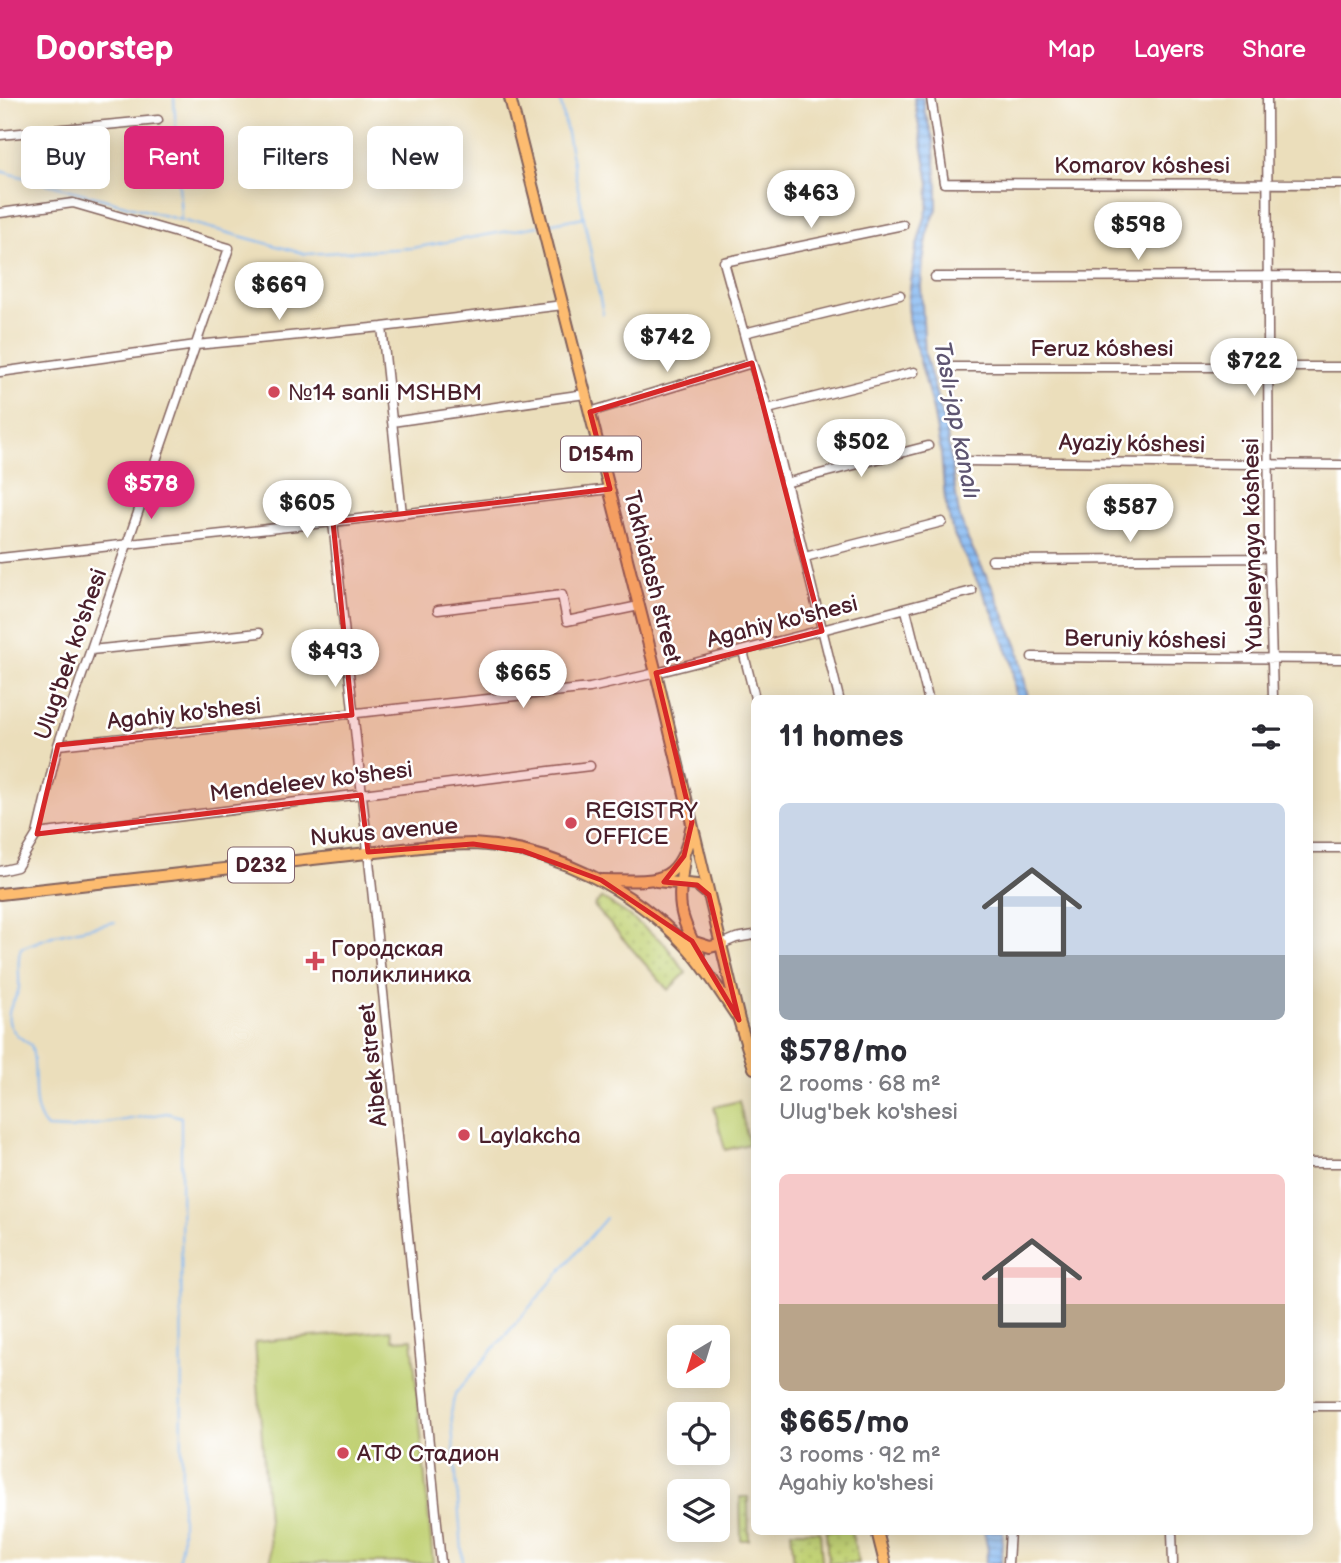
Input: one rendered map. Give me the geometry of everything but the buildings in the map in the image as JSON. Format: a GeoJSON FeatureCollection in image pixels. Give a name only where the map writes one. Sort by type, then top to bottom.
{"type":"FeatureCollection","features":[{"type":"Feature","properties":{"kind":"main road","name":"Takhiatash street"},"geometry":{"type":"LineString","coordinates":[[510,98],[722,944]]}},
{"type":"Feature","properties":{"kind":"main road"},"geometry":{"type":"LineString","coordinates":[[692,822],[684,856],[679,904],[692,942],[707,973]]}},
{"type":"Feature","properties":{"kind":"main road","name":"Nukus avenue"},"geometry":{"type":"LineString","coordinates":[[0,894],[368,852],[473,844],[523,851],[586,872],[600,880]]}},
{"type":"Feature","properties":{"kind":"main road"},"geometry":{"type":"LineString","coordinates":[[649,881],[667,875],[684,856]]}},
{"type":"Feature","properties":{"kind":"main road"},"geometry":{"type":"LineString","coordinates":[[600,880],[697,885],[709,895]]}},
{"type":"Feature","properties":{"kind":"main road","name":"D232"},"geometry":{"type":"LineString","coordinates":[[600,880],[667,928],[692,942],[710,947],[722,944]]}},
{"type":"Feature","properties":{"kind":"main road","name":"D232"},"geometry":{"type":"LineString","coordinates":[[667,928],[686,946],[739,1020]]}},
{"type":"Feature","properties":{"kind":"main road","name":"D154m"},"geometry":{"type":"LineString","coordinates":[[722,944],[739,1020],[751,1058]]}},
{"type":"Feature","properties":{"kind":"main road"},"geometry":{"type":"LineString","coordinates":[[878,1535],[885,1563]]}},
{"type":"Feature","properties":{"kind":"street","name":"Komarov kóshesi"},"geometry":{"type":"LineString","coordinates":[[931,98],[944,183],[1341,184]]}},
{"type":"Feature","properties":{"kind":"street","name":"Yubeleynaya kóshesi"},"geometry":{"type":"LineString","coordinates":[[1267,98],[1269,558],[1273,695]]}},
{"type":"Feature","properties":{"kind":"street"},"geometry":{"type":"LineString","coordinates":[[0,135],[158,120]]}},
{"type":"Feature","properties":{"kind":"street","name":"Ulug'bek ko'shesi"},"geometry":{"type":"LineString","coordinates":[[0,213],[73,203],[229,248],[58,745],[37,834],[17,867],[0,872]]}},
{"type":"Feature","properties":{"kind":"street"},"geometry":{"type":"LineString","coordinates":[[838,695],[768,409],[751,363],[724,262],[903,225]]}},
{"type":"Feature","properties":{"kind":"street"},"geometry":{"type":"LineString","coordinates":[[935,277],[1341,276]]}},
{"type":"Feature","properties":{"kind":"street"},"geometry":{"type":"LineString","coordinates":[[744,333],[900,295]]}},
{"type":"Feature","properties":{"kind":"street"},"geometry":{"type":"LineString","coordinates":[[0,372],[196,345],[382,327],[563,305]]}},
{"type":"Feature","properties":{"kind":"street"},"geometry":{"type":"LineString","coordinates":[[382,327],[402,514]]}},
{"type":"Feature","properties":{"kind":"street"},"geometry":{"type":"LineString","coordinates":[[590,412],[751,363]]}},
{"type":"Feature","properties":{"kind":"street","name":"Feruz kóshesi"},"geometry":{"type":"LineString","coordinates":[[948,368],[1341,367]]}},
{"type":"Feature","properties":{"kind":"street"},"geometry":{"type":"LineString","coordinates":[[768,409],[914,372]]}},
{"type":"Feature","properties":{"kind":"street"},"geometry":{"type":"LineString","coordinates":[[392,422],[585,394]]}},
{"type":"Feature","properties":{"kind":"street"},"geometry":{"type":"LineString","coordinates":[[785,483],[929,446]]}},
{"type":"Feature","properties":{"kind":"street","name":"Ayaziy kóshesi"},"geometry":{"type":"LineString","coordinates":[[965,461],[1341,465]]}},
{"type":"Feature","properties":{"kind":"street"},"geometry":{"type":"LineString","coordinates":[[0,558],[610,489]]}},
{"type":"Feature","properties":{"kind":"street","name":"Aibek street"},"geometry":{"type":"LineString","coordinates":[[333,522],[441,1563]]}},
{"type":"Feature","properties":{"kind":"street"},"geometry":{"type":"LineString","coordinates":[[805,557],[942,522]]}},
{"type":"Feature","properties":{"kind":"street"},"geometry":{"type":"LineString","coordinates":[[992,560],[1269,558]]}},
{"type":"Feature","properties":{"kind":"street","name":"Agahiy ko'shesi"},"geometry":{"type":"LineString","coordinates":[[58,745],[590,688],[906,610],[972,591]]}},
{"type":"Feature","properties":{"kind":"street"},"geometry":{"type":"LineString","coordinates":[[438,610],[562,595],[567,621],[639,606]]}},
{"type":"Feature","properties":{"kind":"street"},"geometry":{"type":"LineString","coordinates":[[906,610],[927,695]]}},
{"type":"Feature","properties":{"kind":"street"},"geometry":{"type":"LineString","coordinates":[[91,650],[259,633]]}},
{"type":"Feature","properties":{"kind":"street"},"geometry":{"type":"LineString","coordinates":[[743,650],[754,695]]}},
{"type":"Feature","properties":{"kind":"street","name":"Beruniy kóshesi"},"geometry":{"type":"LineString","coordinates":[[1032,657],[1341,659]]}},
{"type":"Feature","properties":{"kind":"street","name":"Mendeleev ko'shesi"},"geometry":{"type":"LineString","coordinates":[[37,834],[590,766]]}},
{"type":"Feature","properties":{"kind":"street"},"geometry":{"type":"LineString","coordinates":[[1313,848],[1341,848]]}},
{"type":"Feature","properties":{"kind":"street"},"geometry":{"type":"LineString","coordinates":[[722,944],[751,936]]}},
{"type":"Feature","properties":{"kind":"street"},"geometry":{"type":"LineString","coordinates":[[1313,1163],[1341,1163]]}},
{"type":"Feature","properties":{"kind":"street"},"geometry":{"type":"LineString","coordinates":[[1313,1406],[1341,1406]]}},
{"type":"Feature","properties":{"kind":"street"},"geometry":{"type":"LineString","coordinates":[[1008,1563],[1010,1535]]}},
{"type":"Feature","properties":{"kind":"street"},"geometry":{"type":"LineString","coordinates":[[1172,1535],[1173,1563]]}},
{"type":"Feature","properties":{"kind":"highlighted area"},"geometry":{"type":"Polygon","coordinates":[[[752,363],[822,631],[656,673],[692,822],[684,856],[664,882],[697,885],[709,895],[739,1020],[692,941],[601,880],[523,851],[473,844],[368,852],[361,795],[37,834],[58,745],[352,715],[333,522],[610,489],[590,412],[752,363]]]}},
{"type":"Feature","properties":{"kind":"green space"},"geometry":{"type":"Polygon","coordinates":[[[601,898],[664,943],[686,973],[668,990],[594,906],[601,898]]]}},
{"type":"Feature","properties":{"kind":"green space"},"geometry":{"type":"Polygon","coordinates":[[[739,1101],[749,1144],[725,1150],[714,1107],[739,1101]]]}},
{"type":"Feature","properties":{"kind":"green space","name":"АТФ Стадион"},"geometry":{"type":"Polygon","coordinates":[[[391,1330],[393,1340],[412,1339],[433,1563],[271,1563],[255,1342],[391,1330]]]}},
{"type":"Feature","properties":{"kind":"green space"},"geometry":{"type":"Polygon","coordinates":[[[740,1497],[748,1497],[749,1540],[741,1540],[740,1497]]]}},
{"type":"Feature","properties":{"kind":"green space"},"geometry":{"type":"Polygon","coordinates":[[[791,1535],[820,1535],[822,1563],[794,1563],[791,1535]]]}},
{"type":"Feature","properties":{"kind":"green space"},"geometry":{"type":"Polygon","coordinates":[[[826,1535],[852,1535],[859,1563],[828,1563],[826,1535]]]}},
{"type":"Feature","properties":{"kind":"water"},"geometry":{"type":"Polygon","coordinates":[[[914,98],[923,98],[933,138],[937,187],[937,209],[929,227],[921,287],[925,353],[947,434],[959,515],[1018,647],[1027,695],[1016,695],[1011,661],[994,615],[953,533],[945,499],[933,410],[909,320],[908,301],[916,249],[928,207],[929,183],[914,98]]]}},
{"type":"Feature","properties":{"kind":"water"},"geometry":{"type":"Polygon","coordinates":[[[985,1535],[1003,1535],[1001,1563],[985,1563],[988,1550],[985,1535]]]}},
{"type":"Feature","properties":{"kind":"waterway"},"geometry":{"type":"LineString","coordinates":[[174,98],[181,218]]}},
{"type":"Feature","properties":{"kind":"waterway"},"geometry":{"type":"LineString","coordinates":[[560,98],[603,314]]}},
{"type":"Feature","properties":{"kind":"waterway"},"geometry":{"type":"LineString","coordinates":[[0,171],[306,254],[412,248],[538,226]]}},
{"type":"Feature","properties":{"kind":"waterway"},"geometry":{"type":"LineString","coordinates":[[547,224],[584,217]]}},
{"type":"Feature","properties":{"kind":"waterway"},"geometry":{"type":"LineString","coordinates":[[115,922],[55,935],[21,948],[18,962],[19,989],[11,1006],[9,1019],[16,1034],[31,1045],[37,1110],[47,1128],[70,1129],[167,1113],[181,1117],[182,1541],[178,1563]]}},
{"type":"Feature","properties":{"kind":"waterway"},"geometry":{"type":"LineString","coordinates":[[463,1563],[451,1413],[455,1394],[606,1218]]}},
{"type":"Feature","properties":{"kind":"place","name":"№14 sanli MSHBM"},"geometry":{"type":"Point","coordinates":[274,392]}},
{"type":"Feature","properties":{"kind":"place","name":"REGISTRY OFFICE"},"geometry":{"type":"Point","coordinates":[571,823]}},
{"type":"Feature","properties":{"kind":"place","name":"Городская поликлиника"},"geometry":{"type":"Point","coordinates":[315,961]}},
{"type":"Feature","properties":{"kind":"place","name":"Laylakcha"},"geometry":{"type":"Point","coordinates":[464,1135]}},
{"type":"Feature","properties":{"kind":"place","name":"АТФ Стадион"},"geometry":{"type":"Point","coordinates":[343,1453]}},
{"type":"Feature","properties":{"kind":"water label","name":"Taslı-jap kanalı"},"geometry":{"type":"Point","coordinates":[957,420]}}]}
